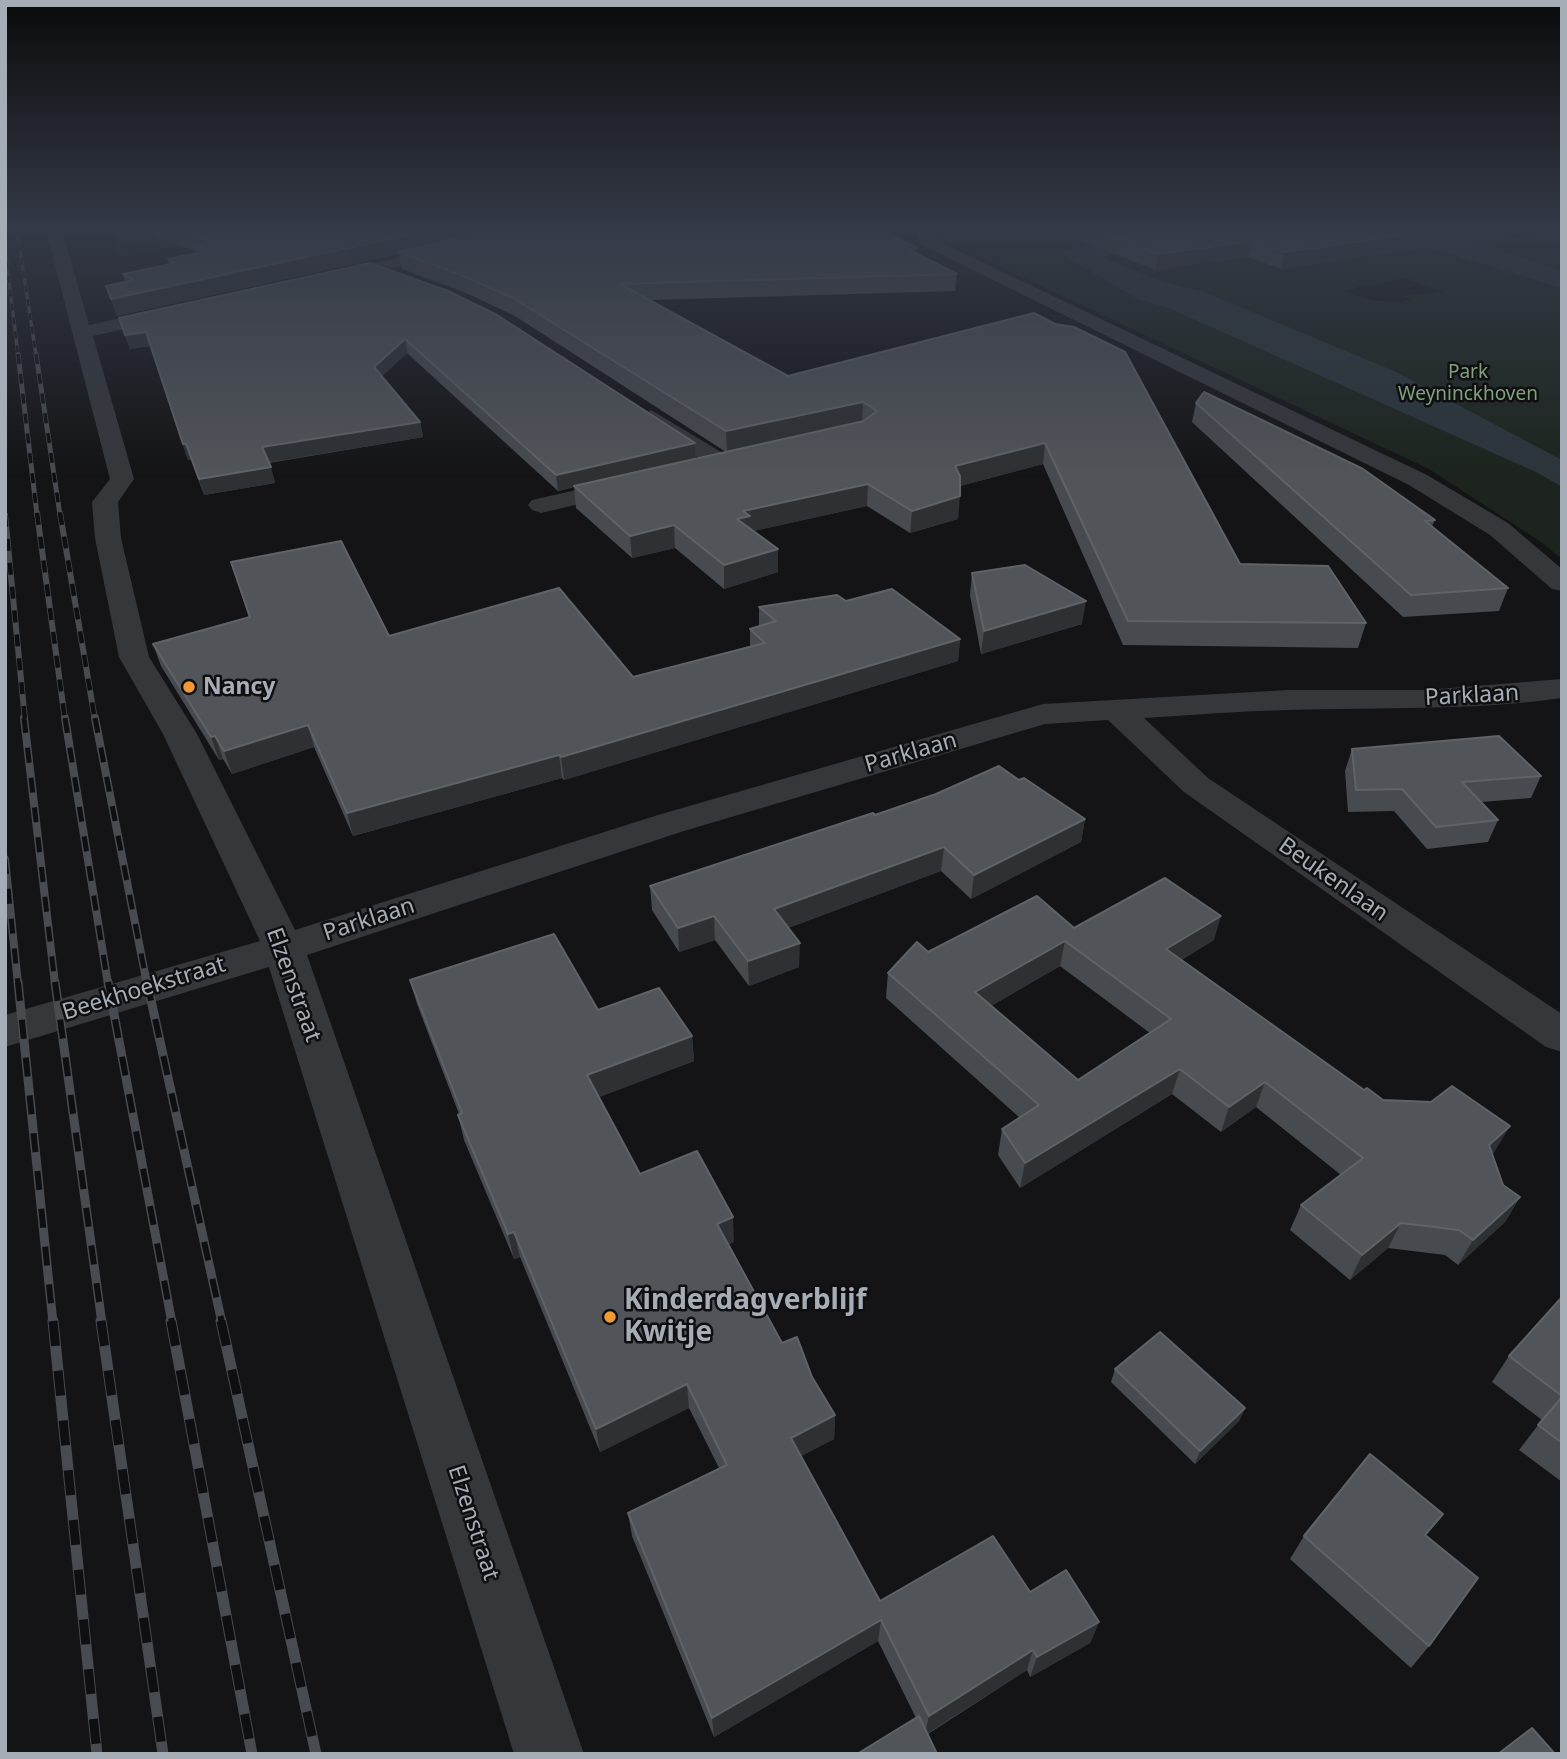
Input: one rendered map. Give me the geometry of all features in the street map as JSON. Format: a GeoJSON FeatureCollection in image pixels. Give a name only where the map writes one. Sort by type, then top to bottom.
{"type":"FeatureCollection","features":[{"type":"Feature","properties":{"kind":"street","name":"Elzenstraat"},"geometry":{"type":"LineString","coordinates":[[75,312],[85,332],[122,479],[105,502],[108,538],[134,657],[180,734],[284,948],[549,1754]]}},
{"type":"Feature","properties":{"kind":"street"},"geometry":{"type":"LineString","coordinates":[[85,332],[175,312]]}},
{"type":"Feature","properties":{"kind":"street"},"geometry":{"type":"LineString","coordinates":[[1072,312],[1418,480],[1499,529],[1562,583]]}},
{"type":"Feature","properties":{"kind":"street"},"geometry":{"type":"LineString","coordinates":[[631,403],[722,464]]}},
{"type":"Feature","properties":{"kind":"street"},"geometry":{"type":"LineString","coordinates":[[696,469],[774,452]]}},
{"type":"Feature","properties":{"kind":"street"},"geometry":{"type":"LineString","coordinates":[[541,505],[644,481]]}},
{"type":"Feature","properties":{"kind":"street","name":"Parklaan"},"geometry":{"type":"LineString","coordinates":[[284,948],[671,822],[1043,715],[1289,699],[1426,699],[1528,693],[1562,688]]}},
{"type":"Feature","properties":{"kind":"street","name":"Beukenlaan"},"geometry":{"type":"LineString","coordinates":[[1116,709],[1196,785],[1562,1037]]}},
{"type":"Feature","properties":{"kind":"street","name":"Beekhoekstraat"},"geometry":{"type":"LineString","coordinates":[[5,1031],[284,948]]}},
{"type":"Feature","properties":{"kind":"green space","name":"Park Weyninckhoven"},"geometry":{"type":"Polygon","coordinates":[[[1096,312],[1562,312],[1562,559],[1541,542],[1429,469],[1096,312]]]}},
{"type":"Feature","properties":{"kind":"shaded area"},"geometry":{"type":"Polygon","coordinates":[[[1178,312],[1252,312],[1394,371],[1562,460],[1562,487],[1538,473],[1178,312]]]}},
{"type":"Feature","properties":{"kind":"building"},"geometry":{"type":"Polygon","coordinates":[[[146,312],[491,312],[695,443],[556,475],[405,339],[374,367],[420,422],[262,447],[271,467],[199,479],[186,444],[183,444],[146,332],[125,335],[119,318],[146,312]]]}},
{"type":"Feature","properties":{"kind":"building"},"geometry":{"type":"Polygon","coordinates":[[[536,312],[671,312],[788,376],[1034,313],[1055,324],[1074,327],[1125,352],[1240,564],[1328,566],[1366,623],[1128,621],[1045,443],[955,466],[960,476],[960,496],[912,511],[868,484],[743,511],[750,516],[737,519],[778,549],[724,565],[674,525],[630,536],[574,486],[864,421],[877,411],[863,402],[726,431],[536,312]]]}},
{"type":"Feature","properties":{"kind":"building"},"geometry":{"type":"Polygon","coordinates":[[[1204,392],[1363,469],[1435,520],[1425,521],[1508,588],[1411,595],[1196,403],[1204,392]]]}},
{"type":"Feature","properties":{"kind":"building"},"geometry":{"type":"Polygon","coordinates":[[[341,541],[389,636],[559,588],[633,677],[765,643],[750,629],[776,621],[759,607],[837,595],[846,601],[892,589],[960,639],[561,757],[559,755],[347,813],[308,725],[224,751],[215,736],[211,737],[153,644],[250,617],[231,562],[341,541]]]}},
{"type":"Feature","properties":{"kind":"building"},"geometry":{"type":"Polygon","coordinates":[[[1025,565],[1086,601],[984,631],[972,573],[1025,565]]]}},
{"type":"Feature","properties":{"kind":"building"},"geometry":{"type":"Polygon","coordinates":[[[1499,736],[1541,776],[1462,782],[1498,820],[1436,827],[1402,789],[1356,790],[1352,749],[1499,736]]]}},
{"type":"Feature","properties":{"kind":"building"},"geometry":{"type":"Polygon","coordinates":[[[999,766],[1019,780],[1024,778],[1085,819],[974,875],[944,847],[774,909],[800,943],[748,961],[714,916],[678,928],[650,886],[873,813],[875,815],[936,794],[999,766]]]}},
{"type":"Feature","properties":{"kind":"building"},"geometry":{"type":"Polygon","coordinates":[[[1165,878],[1221,916],[1166,949],[1364,1090],[1367,1088],[1383,1100],[1431,1102],[1452,1086],[1510,1126],[1489,1145],[1503,1185],[1520,1197],[1473,1240],[1459,1230],[1401,1223],[1362,1255],[1301,1205],[1363,1158],[1265,1082],[1229,1107],[1180,1069],[1025,1163],[1002,1129],[1039,1105],[888,973],[917,942],[928,952],[1037,896],[1074,928],[1165,878]],[[1065,941],[975,992],[1078,1080],[1171,1019],[1065,941]]]}},
{"type":"Feature","properties":{"kind":"building"},"geometry":{"type":"Polygon","coordinates":[[[554,934],[598,1010],[659,988],[692,1036],[587,1075],[640,1174],[697,1151],[733,1217],[717,1224],[782,1343],[797,1337],[812,1377],[835,1415],[791,1438],[880,1601],[993,1536],[1030,1592],[1066,1570],[1099,1622],[1037,1657],[1033,1650],[929,1716],[881,1620],[712,1718],[628,1513],[727,1465],[687,1384],[596,1429],[514,1232],[508,1234],[458,1115],[462,1113],[410,980],[554,934]]]}},
{"type":"Feature","properties":{"kind":"building"},"geometry":{"type":"Polygon","coordinates":[[[1562,1297],[1562,1396],[1509,1356],[1562,1297]]]}},
{"type":"Feature","properties":{"kind":"building"},"geometry":{"type":"Polygon","coordinates":[[[1160,1332],[1245,1408],[1200,1451],[1115,1369],[1160,1332]]]}},
{"type":"Feature","properties":{"kind":"building"},"geometry":{"type":"Polygon","coordinates":[[[1562,1397],[1562,1443],[1538,1425],[1562,1397]]]}},
{"type":"Feature","properties":{"kind":"building"},"geometry":{"type":"Polygon","coordinates":[[[1370,1454],[1443,1514],[1425,1535],[1478,1578],[1429,1646],[1304,1536],[1370,1454]]]}},
{"type":"Feature","properties":{"kind":"building"},"geometry":{"type":"Polygon","coordinates":[[[919,1716],[937,1754],[857,1754],[919,1716]]]}},
{"type":"Feature","properties":{"kind":"building"},"geometry":{"type":"Polygon","coordinates":[[[1532,1728],[1555,1754],[1498,1754],[1532,1728]]]}},
{"type":"Feature","properties":{"kind":"railway"},"geometry":{"type":"LineString","coordinates":[[13,312],[18,355]]}},
{"type":"Feature","properties":{"kind":"railway"},"geometry":{"type":"LineString","coordinates":[[29,312],[36,355]]}},
{"type":"Feature","properties":{"kind":"railway"},"geometry":{"type":"LineString","coordinates":[[18,354],[37,515]]}},
{"type":"Feature","properties":{"kind":"railway"},"geometry":{"type":"LineString","coordinates":[[36,354],[60,515]]}},
{"type":"Feature","properties":{"kind":"railway"},"geometry":{"type":"LineString","coordinates":[[37,513],[65,720]]}},
{"type":"Feature","properties":{"kind":"railway"},"geometry":{"type":"LineString","coordinates":[[60,513],[95,720]]}},
{"type":"Feature","properties":{"kind":"railway"},"geometry":{"type":"LineString","coordinates":[[5,515],[25,720]]}},
{"type":"Feature","properties":{"kind":"railway"},"geometry":{"type":"LineString","coordinates":[[24,718],[55,984]]}},
{"type":"Feature","properties":{"kind":"railway"},"geometry":{"type":"LineString","coordinates":[[65,718],[108,984]]}},
{"type":"Feature","properties":{"kind":"railway"},"geometry":{"type":"LineString","coordinates":[[95,718],[147,984]]}},
{"type":"Feature","properties":{"kind":"railway"},"geometry":{"type":"LineString","coordinates":[[5,859],[18,984]]}},
{"type":"Feature","properties":{"kind":"railway"},"geometry":{"type":"LineString","coordinates":[[18,982],[53,1323]]}},
{"type":"Feature","properties":{"kind":"railway"},"geometry":{"type":"LineString","coordinates":[[55,982],[102,1323]]}},
{"type":"Feature","properties":{"kind":"railway"},"geometry":{"type":"LineString","coordinates":[[108,982],[172,1323]]}},
{"type":"Feature","properties":{"kind":"railway"},"geometry":{"type":"LineString","coordinates":[[147,982],[222,1323]]}},
{"type":"Feature","properties":{"kind":"railway"},"geometry":{"type":"LineString","coordinates":[[53,1321],[97,1754]]}},
{"type":"Feature","properties":{"kind":"railway"},"geometry":{"type":"LineString","coordinates":[[101,1321],[163,1754]]}},
{"type":"Feature","properties":{"kind":"railway"},"geometry":{"type":"LineString","coordinates":[[171,1321],[252,1754]]}},
{"type":"Feature","properties":{"kind":"railway"},"geometry":{"type":"LineString","coordinates":[[221,1321],[316,1754]]}},
{"type":"Feature","properties":{"kind":"place","name":"Nancy"},"geometry":{"type":"Point","coordinates":[189,687]}},
{"type":"Feature","properties":{"kind":"place","name":"Kinderdagverblijf Kwitje"},"geometry":{"type":"Point","coordinates":[610,1317]}}]}
